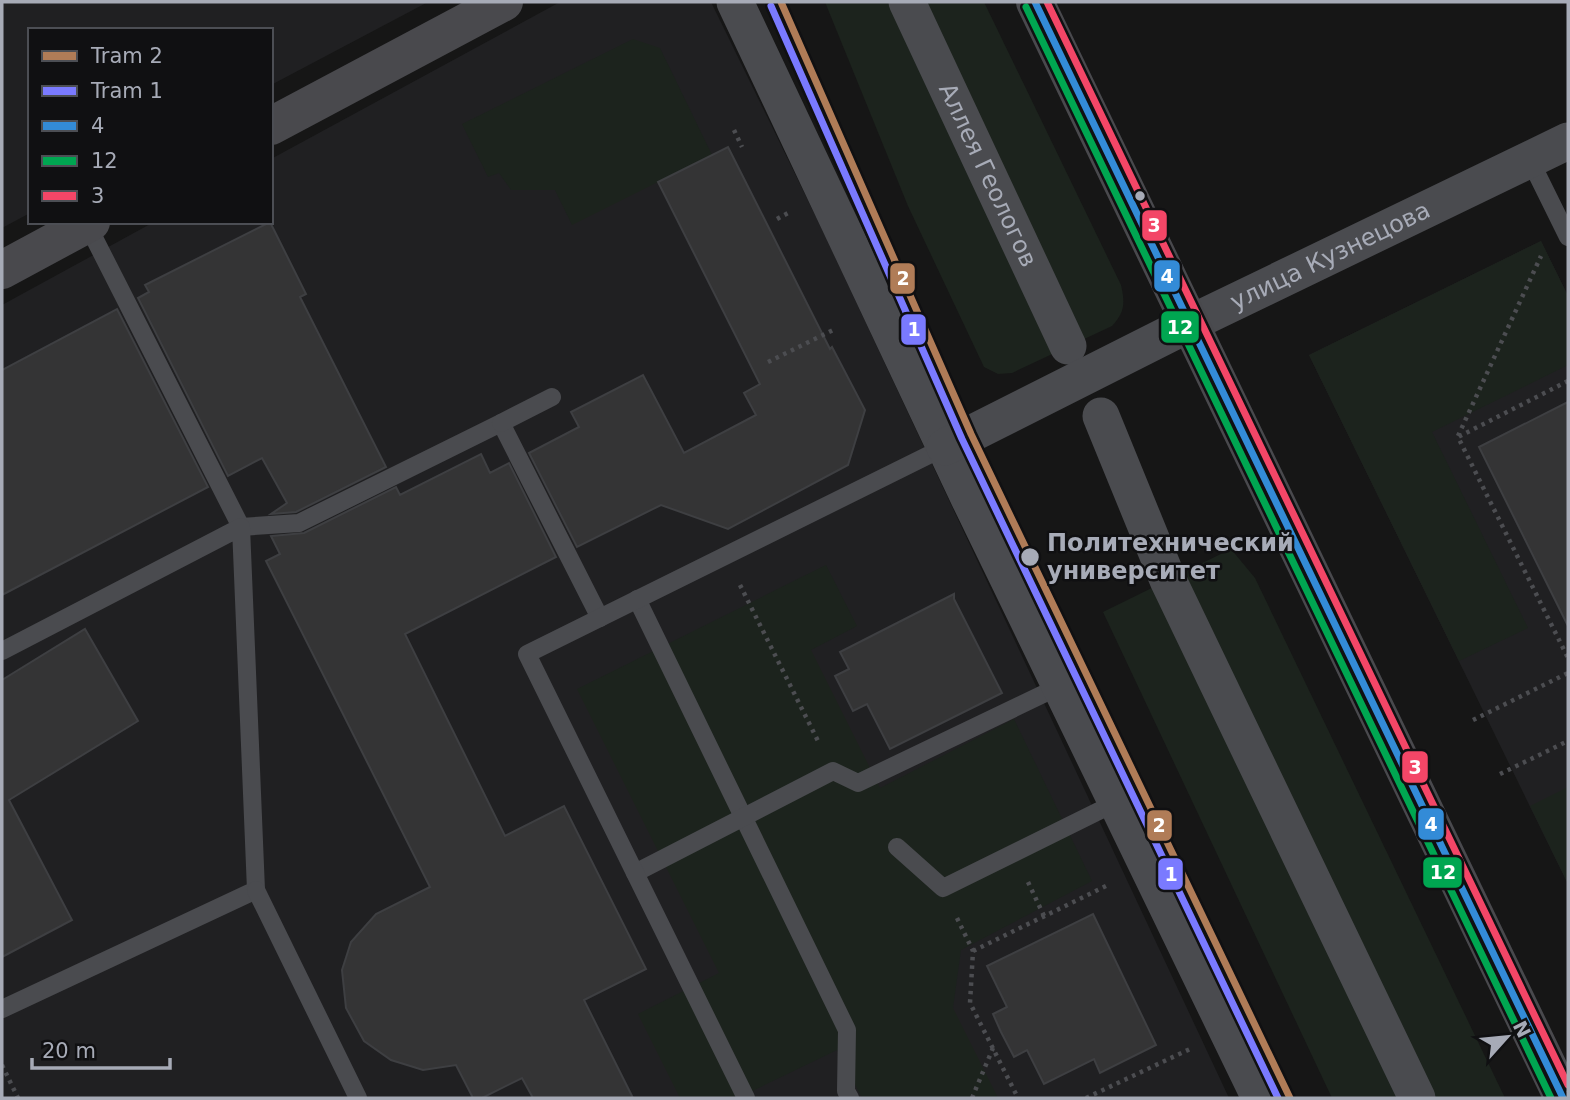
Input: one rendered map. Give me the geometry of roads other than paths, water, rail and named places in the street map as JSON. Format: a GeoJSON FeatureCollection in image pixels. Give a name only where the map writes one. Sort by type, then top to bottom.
{"type":"FeatureCollection","features":[{"type":"Feature","properties":{"kind":"main road"},"geometry":{"type":"LineString","coordinates":[[273,125],[504,2]]}},
{"type":"Feature","properties":{"kind":"main road"},"geometry":{"type":"LineString","coordinates":[[1035,2],[1563,1098]]}},
{"type":"Feature","properties":{"kind":"main road"},"geometry":{"type":"LineString","coordinates":[[2,270],[87,224]]}},
{"type":"Feature","properties":{"kind":"street"},"geometry":{"type":"LineString","coordinates":[[734,2],[944,447],[1260,1098]]}},
{"type":"Feature","properties":{"kind":"street","name":"Аллея Геологов"},"geometry":{"type":"LineString","coordinates":[[907,2],[1068,346]]}},
{"type":"Feature","properties":{"kind":"street","name":"улица Кузнецова"},"geometry":{"type":"LineString","coordinates":[[944,447],[1189,324],[1568,141]]}},
{"type":"Feature","properties":{"kind":"street"},"geometry":{"type":"LineString","coordinates":[[1101,416],[1168,580],[1417,1098]]}},
{"type":"Feature","properties":{"kind":"lane"},"geometry":{"type":"LineString","coordinates":[[1530,160],[1568,237]]}},
{"type":"Feature","properties":{"kind":"lane"},"geometry":{"type":"LineString","coordinates":[[90,224],[242,527],[256,890],[358,1098]]}},
{"type":"Feature","properties":{"kind":"lane"},"geometry":{"type":"LineString","coordinates":[[2,651],[242,527],[299,523],[552,397]]}},
{"type":"Feature","properties":{"kind":"lane"},"geometry":{"type":"LineString","coordinates":[[501,423],[600,618]]}},
{"type":"Feature","properties":{"kind":"lane"},"geometry":{"type":"LineString","coordinates":[[746,1098],[527,654],[944,447]]}},
{"type":"Feature","properties":{"kind":"lane"},"geometry":{"type":"LineString","coordinates":[[637,599],[847,1030],[842,1096]]}},
{"type":"Feature","properties":{"kind":"lane"},"geometry":{"type":"LineString","coordinates":[[635,873],[833,771],[858,783],[1060,686]]}},
{"type":"Feature","properties":{"kind":"lane"},"geometry":{"type":"LineString","coordinates":[[897,847],[943,888],[1117,802]]}},
{"type":"Feature","properties":{"kind":"lane"},"geometry":{"type":"LineString","coordinates":[[2,1009],[256,890]]}},
{"type":"Feature","properties":{"kind":"tram line","name":"2"},"geometry":{"type":"LineString","coordinates":[[781,2],[971,434],[1290,1098]]}},
{"type":"Feature","properties":{"kind":"tram line","name":"1"},"geometry":{"type":"LineString","coordinates":[[771,6],[962,439],[1278,1098]]}},
{"type":"Feature","properties":{"kind":"place","name":"Политехнический университет"},"geometry":{"type":"Point","coordinates":[1030,557]}}]}
